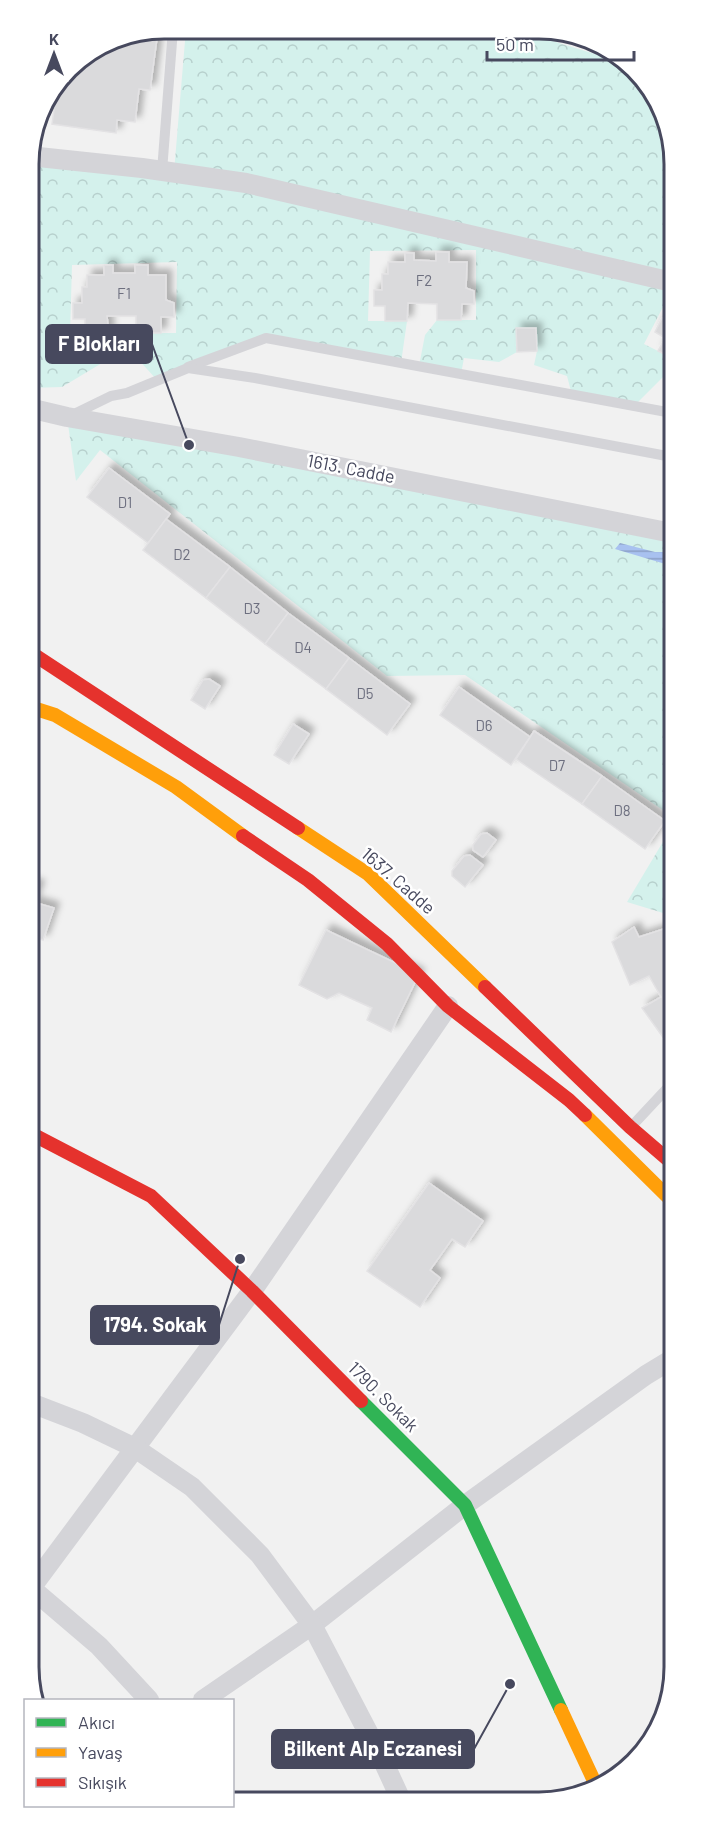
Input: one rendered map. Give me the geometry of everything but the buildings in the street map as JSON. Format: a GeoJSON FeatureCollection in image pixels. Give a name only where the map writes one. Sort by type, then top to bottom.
{"type":"FeatureCollection","features":[{"type":"Feature","properties":{"kind":"street"},"geometry":{"type":"LineString","coordinates":[[39,157],[246,183],[664,280]]}},
{"type":"Feature","properties":{"kind":"street","name":"1613. Cadde"},"geometry":{"type":"LineString","coordinates":[[39,410],[664,530]]}},
{"type":"Feature","properties":{"kind":"street","name":"1637. Cadde"},"geometry":{"type":"LineString","coordinates":[[39,657],[368,874],[630,1127],[664,1156]]}},
{"type":"Feature","properties":{"kind":"street"},"geometry":{"type":"LineString","coordinates":[[39,705],[176,786],[238,833],[308,880],[387,944],[448,1006],[569,1100],[664,1192]]}},
{"type":"Feature","properties":{"kind":"street"},"geometry":{"type":"LineString","coordinates":[[39,710],[55,715]]}},
{"type":"Feature","properties":{"kind":"street"},"geometry":{"type":"LineString","coordinates":[[39,1577],[252,1291],[448,1006]]}},
{"type":"Feature","properties":{"kind":"street","name":"1790. Sokak"},"geometry":{"type":"LineString","coordinates":[[39,1138],[151,1196],[252,1291],[465,1505],[593,1779]]}},
{"type":"Feature","properties":{"kind":"street"},"geometry":{"type":"LineString","coordinates":[[206,1699],[312,1625],[465,1505],[664,1364]]}},
{"type":"Feature","properties":{"kind":"street"},"geometry":{"type":"LineString","coordinates":[[39,1406],[83,1423],[135,1448],[192,1487],[260,1555],[312,1625],[397,1792]]}},
{"type":"Feature","properties":{"kind":"street"},"geometry":{"type":"LineString","coordinates":[[39,1595],[99,1646],[147,1699]]}},
{"type":"Feature","properties":{"kind":"lane"},"geometry":{"type":"LineString","coordinates":[[162,171],[172,39]]}},
{"type":"Feature","properties":{"kind":"lane"},"geometry":{"type":"LineString","coordinates":[[67,417],[111,396],[127,393],[266,338],[664,412]]}},
{"type":"Feature","properties":{"kind":"lane"},"geometry":{"type":"LineString","coordinates":[[188,368],[260,379],[664,455]]}},
{"type":"Feature","properties":{"kind":"lane"},"geometry":{"type":"LineString","coordinates":[[630,1127],[664,1091]]}},
{"type":"Feature","properties":{"kind":"green space"},"geometry":{"type":"Polygon","coordinates":[[[185,39],[539,39],[549,40],[602,56],[615,65],[638,88],[651,109],[662,140],[664,305],[644,344],[664,354],[664,376],[634,406],[572,395],[567,376],[534,365],[537,351],[536,328],[516,328],[517,352],[499,362],[464,358],[461,374],[419,366],[425,335],[437,320],[476,320],[476,250],[370,251],[368,321],[407,321],[401,363],[266,338],[157,380],[136,357],[136,333],[176,333],[177,262],[72,265],[70,334],[109,334],[102,363],[62,387],[39,388],[39,157],[174,172],[185,39]]]}},
{"type":"Feature","properties":{"kind":"green space"},"geometry":{"type":"Polygon","coordinates":[[[67,417],[664,531],[664,811],[465,675],[387,676],[100,450],[76,481],[67,417]]]}},
{"type":"Feature","properties":{"kind":"green space"},"geometry":{"type":"Polygon","coordinates":[[[664,840],[664,913],[627,902],[664,840]]]}},
{"type":"Feature","properties":{"kind":"water"},"geometry":{"type":"Polygon","coordinates":[[[620,543],[655,552],[664,552],[664,564],[615,549],[620,543]]]}},
{"type":"Feature","properties":{"kind":"traffic: fast"},"geometry":{"type":"LineString","coordinates":[[361,1401],[465,1505],[561,1710]]}},
{"type":"Feature","properties":{"kind":"traffic: slow"},"geometry":{"type":"LineString","coordinates":[[39,710],[55,715],[176,787],[243,836]]}},
{"type":"Feature","properties":{"kind":"traffic: slow"},"geometry":{"type":"LineString","coordinates":[[298,828],[368,874],[485,987]]}},
{"type":"Feature","properties":{"kind":"traffic: slow"},"geometry":{"type":"LineString","coordinates":[[585,1115],[664,1193]]}},
{"type":"Feature","properties":{"kind":"traffic: slow"},"geometry":{"type":"LineString","coordinates":[[561,1710],[593,1779]]}},
{"type":"Feature","properties":{"kind":"traffic: jam"},"geometry":{"type":"LineString","coordinates":[[39,658],[298,828]]}},
{"type":"Feature","properties":{"kind":"traffic: jam"},"geometry":{"type":"LineString","coordinates":[[243,836],[308,880],[387,944],[448,1006],[585,1115]]}},
{"type":"Feature","properties":{"kind":"traffic: jam"},"geometry":{"type":"LineString","coordinates":[[485,987],[630,1127],[664,1156]]}},
{"type":"Feature","properties":{"kind":"traffic: jam"},"geometry":{"type":"LineString","coordinates":[[39,1138],[151,1196],[252,1291],[361,1401]]}},
{"type":"Feature","properties":{"kind":"place","name":"F Blokları"},"geometry":{"type":"Point","coordinates":[189,445]}},
{"type":"Feature","properties":{"kind":"place","name":"1794. Sokak"},"geometry":{"type":"Point","coordinates":[240,1259]}},
{"type":"Feature","properties":{"kind":"place","name":"Bilkent Alp Eczanesi"},"geometry":{"type":"Point","coordinates":[510,1684]}}]}
